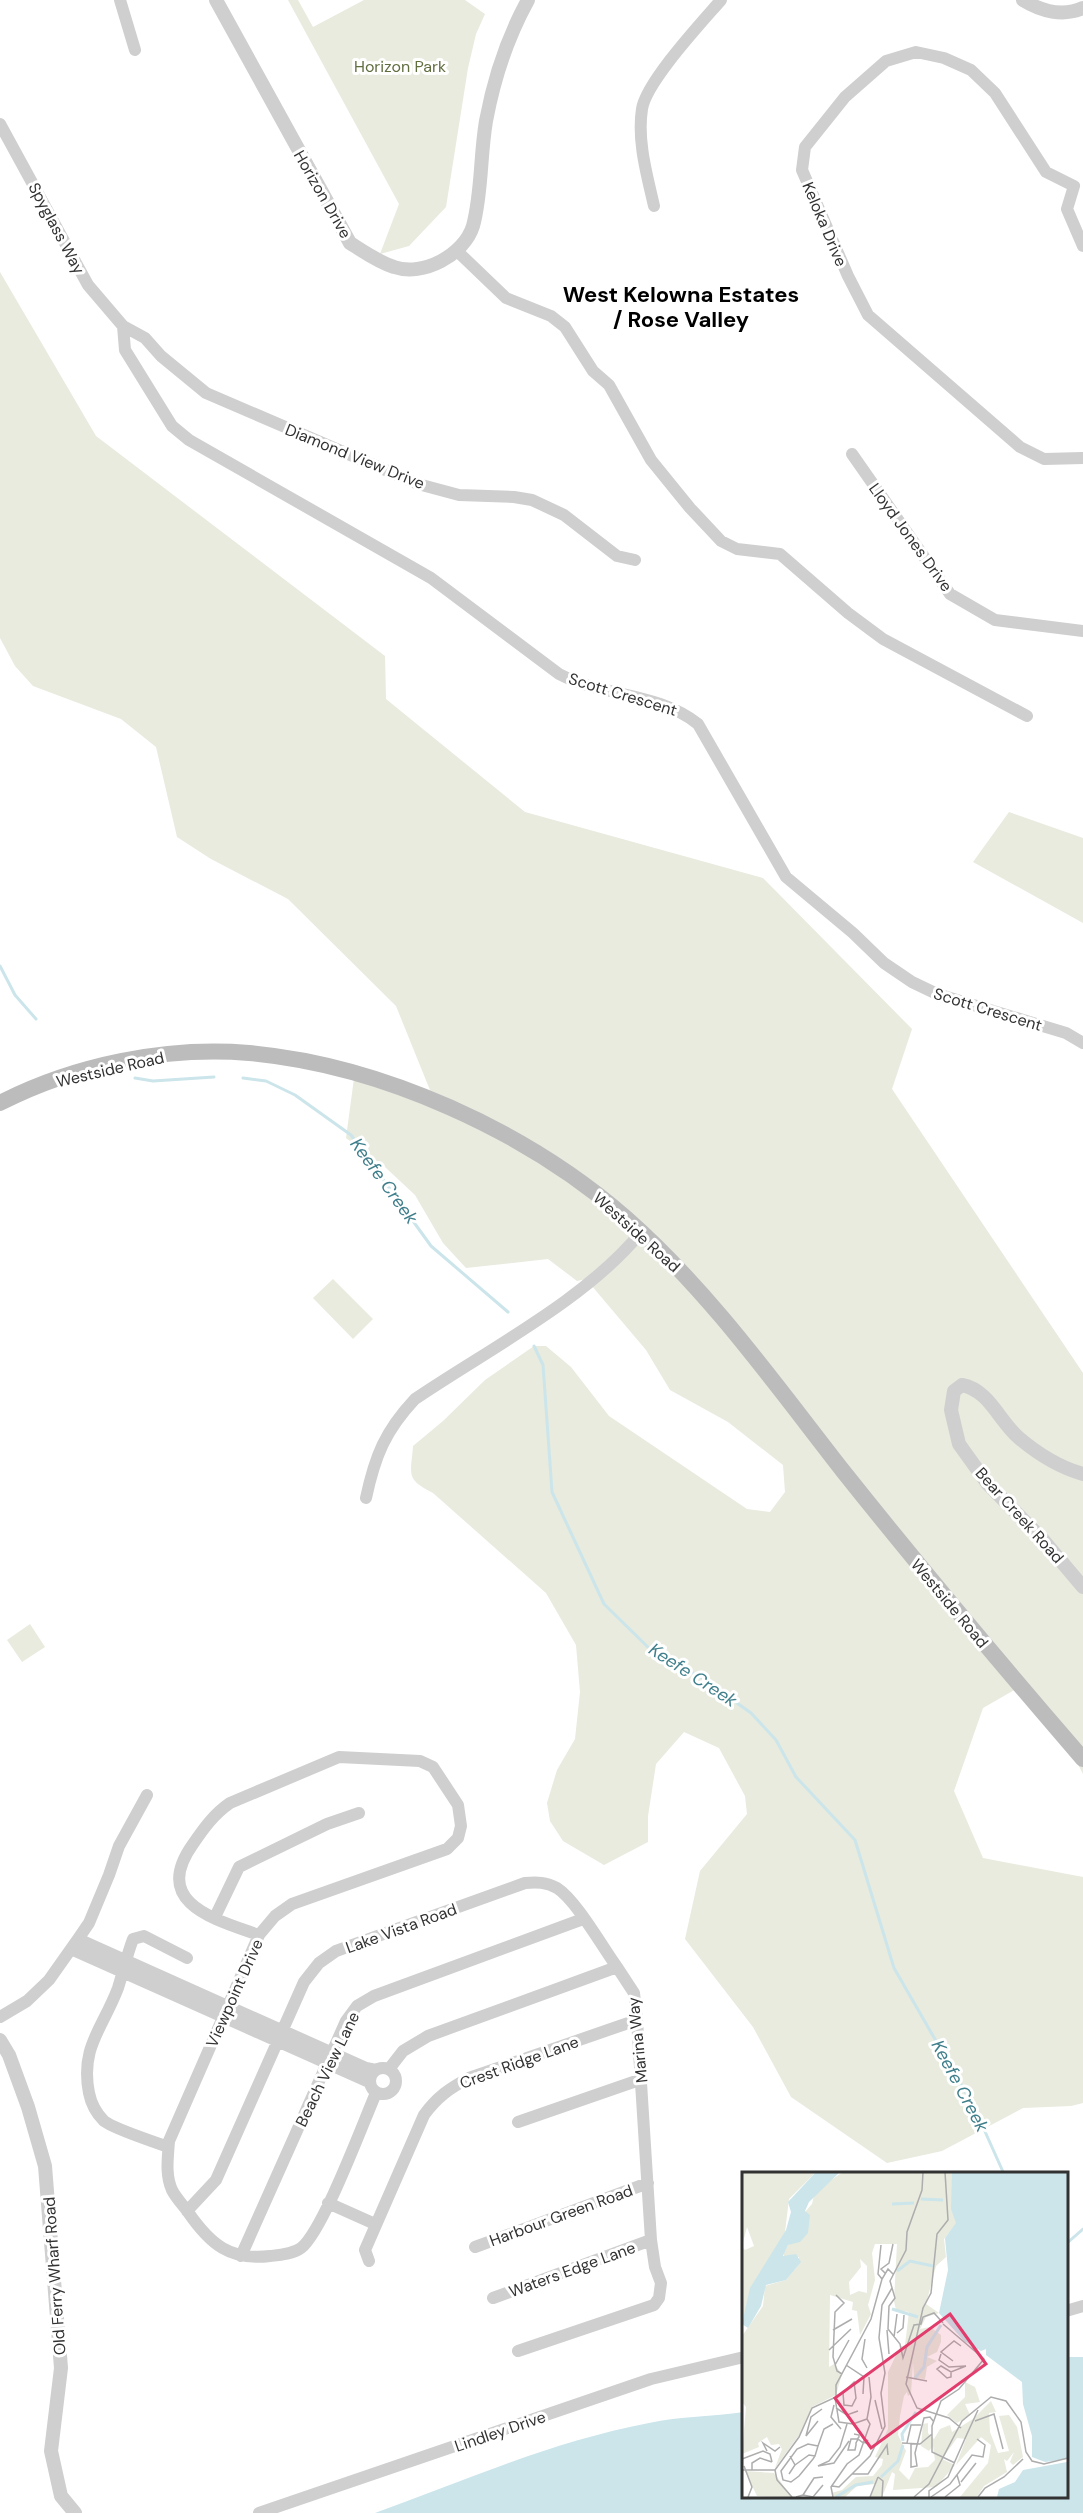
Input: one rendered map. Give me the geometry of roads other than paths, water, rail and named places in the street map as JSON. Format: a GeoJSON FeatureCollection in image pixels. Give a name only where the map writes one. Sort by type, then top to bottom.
{"type":"FeatureCollection","features":[{"type":"Feature","properties":{"kind":"main road","name":"Westside Road"},"geometry":{"type":"LineString","coordinates":[[0,1103],[34,1087],[91,1069],[147,1057],[221,1052],[249,1053],[361,1075],[433,1100],[464,1114],[546,1159],[583,1185],[641,1232],[685,1276],[938,1590],[1083,1759]]}},
{"type":"Feature","properties":{"kind":"street"},"geometry":{"type":"LineString","coordinates":[[120,0],[135,50]]}},
{"type":"Feature","properties":{"kind":"street","name":"Horizon Drive"},"geometry":{"type":"LineString","coordinates":[[216,0],[350,243],[375,259],[397,268],[423,268],[457,251]]}},
{"type":"Feature","properties":{"kind":"street"},"geometry":{"type":"LineString","coordinates":[[528,0],[508,40],[495,79],[486,123],[472,228],[457,251],[506,298],[551,316],[565,327],[593,371],[609,385],[651,460],[690,508],[721,541],[736,549],[780,554],[848,614],[883,639],[1027,716]]}},
{"type":"Feature","properties":{"kind":"street"},"geometry":{"type":"LineString","coordinates":[[654,206],[641,132],[642,107],[657,79],[721,0]]}},
{"type":"Feature","properties":{"kind":"street"},"geometry":{"type":"LineString","coordinates":[[1023,0],[1038,10],[1072,12],[1083,8]]}},
{"type":"Feature","properties":{"kind":"street","name":"Keloka Drive"},"geometry":{"type":"LineString","coordinates":[[1083,246],[1067,209],[1078,185],[1046,172],[994,93],[971,70],[944,58],[916,52],[886,61],[845,97],[805,147],[802,170],[848,276],[868,315],[1020,447],[1044,459],[1083,458]]}},
{"type":"Feature","properties":{"kind":"street","name":"Spyglass Way"},"geometry":{"type":"LineString","coordinates":[[0,124],[88,285],[123,326]]}},
{"type":"Feature","properties":{"kind":"street","name":"Diamond View Drive"},"geometry":{"type":"LineString","coordinates":[[123,326],[145,338],[161,356],[206,393],[418,484],[459,495],[532,500],[564,515],[617,556],[635,560]]}},
{"type":"Feature","properties":{"kind":"street","name":"Scott Crescent"},"geometry":{"type":"LineString","coordinates":[[123,326],[125,350],[172,426],[189,440],[431,578],[559,674],[579,684],[662,704],[682,712],[698,724],[786,877],[853,933],[884,963],[912,982],[937,994],[1066,1033],[1083,1043]]}},
{"type":"Feature","properties":{"kind":"street","name":"Lloyd Jones Drive"},"geometry":{"type":"LineString","coordinates":[[852,454],[950,594],[995,620],[1083,631]]}},
{"type":"Feature","properties":{"kind":"street"},"geometry":{"type":"LineString","coordinates":[[366,1498],[378,1451],[400,1415],[415,1399],[575,1293],[618,1257],[641,1232]]}},
{"type":"Feature","properties":{"kind":"street","name":"Bear Creek Road"},"geometry":{"type":"LineString","coordinates":[[1083,1474],[1052,1463],[1018,1437],[987,1398],[971,1387],[962,1385],[954,1391],[951,1410],[959,1444],[987,1483],[1044,1541],[1083,1587]]}},
{"type":"Feature","properties":{"kind":"street","name":"Viewpoint Drive"},"geometry":{"type":"LineString","coordinates":[[187,2211],[171,2189],[167,2165],[169,2141],[259,1935],[275,1916],[292,1904],[447,1849],[458,1838],[461,1826],[458,1805],[433,1767],[420,1761],[339,1757],[230,1803],[218,1812],[182,1859],[178,1885],[185,1900],[195,1909],[215,1917]]}},
{"type":"Feature","properties":{"kind":"street"},"geometry":{"type":"LineString","coordinates":[[0,2017],[27,2001],[49,1980],[89,1923],[110,1875],[119,1846],[147,1795]]}},
{"type":"Feature","properties":{"kind":"street"},"geometry":{"type":"LineString","coordinates":[[259,1935],[215,1917],[239,1867],[327,1824],[359,1813]]}},
{"type":"Feature","properties":{"kind":"street","name":"Lake Vista Road"},"geometry":{"type":"LineString","coordinates":[[187,2211],[216,2180],[304,1982],[319,1963],[336,1951],[525,1883],[542,1882],[558,1889],[583,1919],[617,1967]]}},
{"type":"Feature","properties":{"kind":"street","name":"Beach View Lane"},"geometry":{"type":"LineString","coordinates":[[241,2256],[346,2021],[357,2006],[374,1996],[583,1919]]}},
{"type":"Feature","properties":{"kind":"street"},"geometry":{"type":"LineString","coordinates":[[168,2147],[106,2122],[97,2113],[90,2099],[87,2060],[118,1987],[133,1939],[144,1936],[187,1958]]}},
{"type":"Feature","properties":{"kind":"street"},"geometry":{"type":"LineString","coordinates":[[75,1944],[330,2058],[376,2070],[389,2069],[403,2051],[428,2036],[617,1967]]}},
{"type":"Feature","properties":{"kind":"street","name":"Marina Way"},"geometry":{"type":"LineString","coordinates":[[518,2351],[654,2305],[659,2298],[661,2283],[655,2267],[651,2240],[642,2079],[634,1993],[617,1967]]}},
{"type":"Feature","properties":{"kind":"street","name":"Crest Ridge Lane"},"geometry":{"type":"LineString","coordinates":[[369,2261],[365,2250],[424,2115],[447,2090],[469,2078],[637,2020]]}},
{"type":"Feature","properties":{"kind":"street","name":"Old Ferry Wharf Road"},"geometry":{"type":"LineString","coordinates":[[0,2040],[9,2055],[28,2107],[45,2166],[61,2368],[51,2451],[61,2496],[75,2513]]}},
{"type":"Feature","properties":{"kind":"street"},"geometry":{"type":"LineString","coordinates":[[330,2058],[385,2094],[393,2089],[396,2081],[389,2069]]}},
{"type":"Feature","properties":{"kind":"street"},"geometry":{"type":"LineString","coordinates":[[187,2211],[208,2238],[227,2252],[252,2259],[300,2249],[312,2236],[328,2203],[373,2087],[370,2077],[376,2070]]}},
{"type":"Feature","properties":{"kind":"street"},"geometry":{"type":"LineString","coordinates":[[518,2122],[642,2079]]}},
{"type":"Feature","properties":{"kind":"street","name":"Harbour Green Road"},"geometry":{"type":"LineString","coordinates":[[475,2247],[648,2183]]}},
{"type":"Feature","properties":{"kind":"street"},"geometry":{"type":"LineString","coordinates":[[328,2203],[375,2224]]}},
{"type":"Feature","properties":{"kind":"street","name":"Waters Edge Lane"},"geometry":{"type":"LineString","coordinates":[[493,2298],[651,2240]]}},
{"type":"Feature","properties":{"kind":"street"},"geometry":{"type":"LineString","coordinates":[[1068,2310],[1083,2306]]}},
{"type":"Feature","properties":{"kind":"street","name":"Lindley Drive"},"geometry":{"type":"LineString","coordinates":[[259,2513],[651,2379],[742,2357]]}},
{"type":"Feature","properties":{"kind":"water"},"geometry":{"type":"Polygon","coordinates":[[[1068,2357],[1083,2357],[1083,2513],[375,2513],[510,2462],[579,2440],[661,2421],[742,2412],[742,2498],[1068,2498],[1068,2357]]]}},
{"type":"Feature","properties":{"kind":"waterway","name":"Keefe Creek"},"geometry":{"type":"LineString","coordinates":[[0,966],[15,995],[36,1019]]}},
{"type":"Feature","properties":{"kind":"waterway","name":"Keefe Creek"},"geometry":{"type":"LineString","coordinates":[[135,1078],[153,1081],[214,1077]]}},
{"type":"Feature","properties":{"kind":"waterway","name":"Keefe Creek"},"geometry":{"type":"LineString","coordinates":[[243,1078],[266,1081],[295,1095],[351,1135],[431,1246],[508,1312]]}},
{"type":"Feature","properties":{"kind":"waterway","name":"Keefe Creek"},"geometry":{"type":"LineString","coordinates":[[534,1346],[543,1365],[552,1492],[604,1604],[656,1655],[699,1676],[751,1713],[776,1740],[796,1777],[855,1840],[894,1968],[974,2107],[1003,2172]]}},
{"type":"Feature","properties":{"kind":"waterway"},"geometry":{"type":"LineString","coordinates":[[1068,2242],[1083,2229]]}},
{"type":"Feature","properties":{"kind":"district","name":"West Kelowna Estates / Rose Valley"},"geometry":{"type":"Point","coordinates":[681,306]}},
{"type":"Feature","properties":{"kind":"park label","name":"Horizon Park"},"geometry":{"type":"Point","coordinates":[400,66]}}]}
